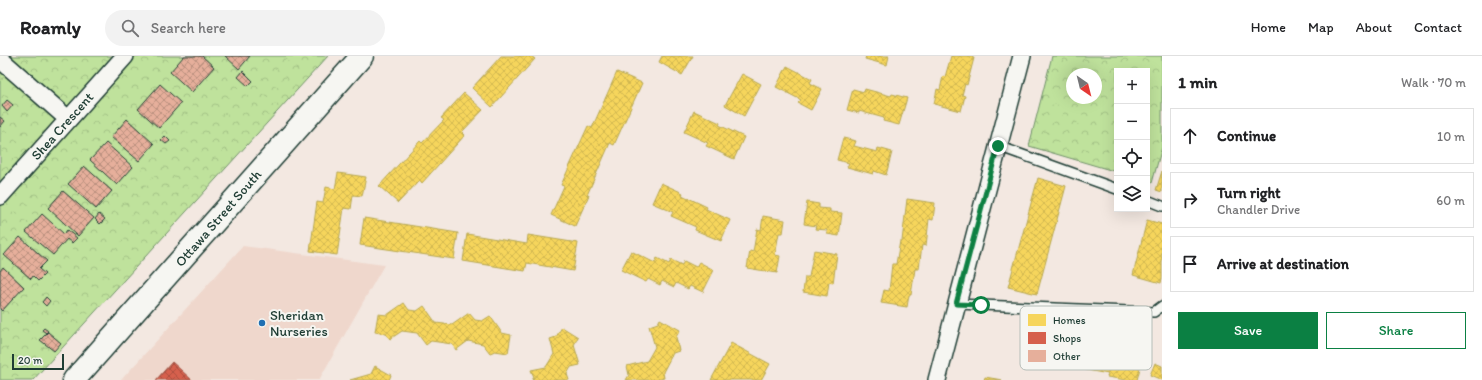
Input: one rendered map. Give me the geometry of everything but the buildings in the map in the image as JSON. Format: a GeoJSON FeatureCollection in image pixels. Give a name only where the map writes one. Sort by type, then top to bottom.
{"type":"FeatureCollection","features":[{"type":"Feature","properties":{"kind":"main road","name":"Ottawa Street South"},"geometry":{"type":"LineString","coordinates":[[74,380],[362,56]]}},
{"type":"Feature","properties":{"kind":"street","name":"Shea Crescent"},"geometry":{"type":"LineString","coordinates":[[0,196],[125,56]]}},
{"type":"Feature","properties":{"kind":"street"},"geometry":{"type":"LineString","coordinates":[[937,380],[1022,56]]}},
{"type":"Feature","properties":{"kind":"street"},"geometry":{"type":"LineString","coordinates":[[0,59],[68,119]]}},
{"type":"Feature","properties":{"kind":"lane"},"geometry":{"type":"LineString","coordinates":[[998,146],[1114,188]]}},
{"type":"Feature","properties":{"kind":"lane"},"geometry":{"type":"LineString","coordinates":[[1150,201],[1162,206]]}},
{"type":"Feature","properties":{"kind":"lane"},"geometry":{"type":"LineString","coordinates":[[956,304],[1020,307]]}},
{"type":"Feature","properties":{"kind":"lane"},"geometry":{"type":"LineString","coordinates":[[1152,312],[1162,306]]}},
{"type":"Feature","properties":{"kind":"shaded area","name":"Sheridan Nurseries"},"geometry":{"type":"Polygon","coordinates":[[[243,246],[384,265],[319,380],[121,380],[243,246]]]}},
{"type":"Feature","properties":{"kind":"green space"},"geometry":{"type":"Polygon","coordinates":[[[0,56],[328,56],[33,380],[0,380],[0,56]]]}},
{"type":"Feature","properties":{"kind":"green space"},"geometry":{"type":"Polygon","coordinates":[[[1052,56],[1162,56],[1162,147],[1152,183],[1150,182],[1150,68],[1114,68],[1114,171],[1029,146],[1052,56]]]}},
{"type":"Feature","properties":{"kind":"place","name":"Sheridan Nurseries"},"geometry":{"type":"Point","coordinates":[262,323]}},
{"type":"Feature","properties":{"kind":"route"},"geometry":{"type":"LineString","coordinates":[[981,305],[956,304],[998,146]]}}]}
